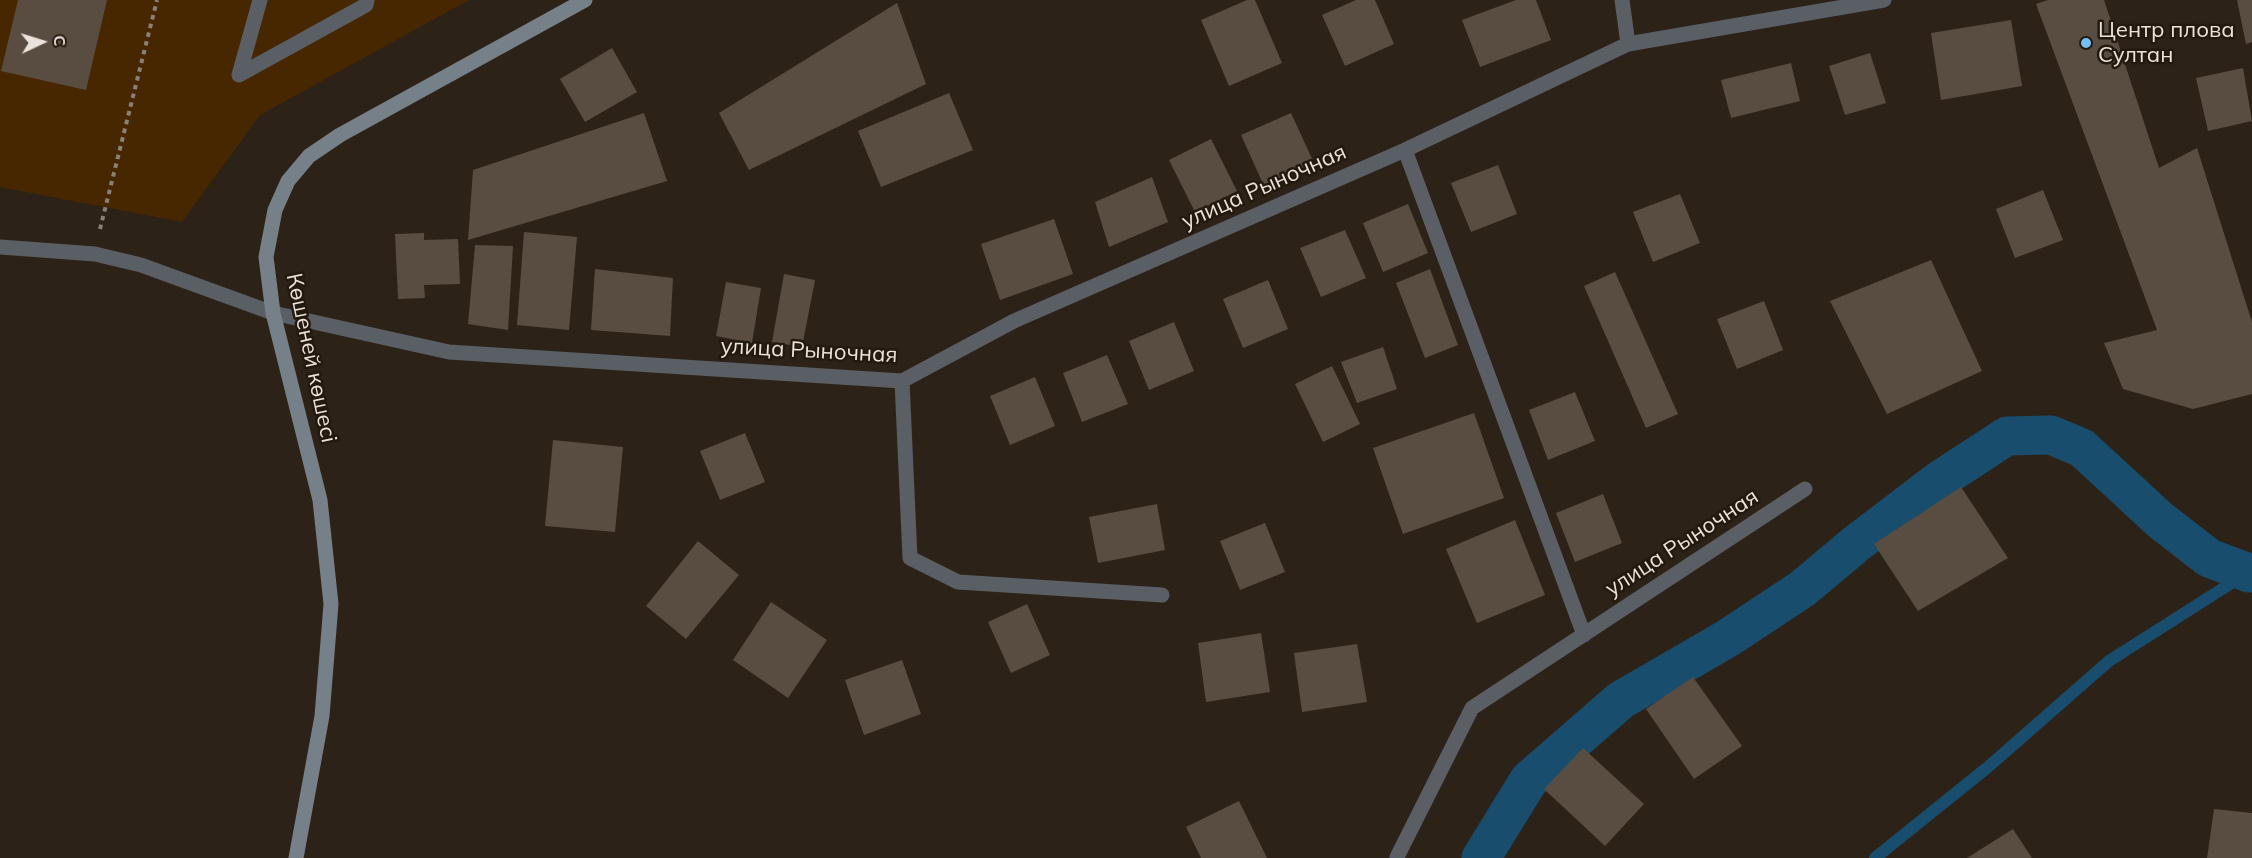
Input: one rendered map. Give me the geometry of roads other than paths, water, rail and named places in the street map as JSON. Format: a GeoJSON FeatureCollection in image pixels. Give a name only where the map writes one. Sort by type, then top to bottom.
{"type":"FeatureCollection","features":[{"type":"Feature","properties":{"kind":"main road","name":"Көшеней көшесі"},"geometry":{"type":"LineString","coordinates":[[296,858],[322,716],[331,604],[320,500],[273,313],[266,257],[275,210],[288,181],[309,156],[340,135],[582,1]]}},
{"type":"Feature","properties":{"kind":"street"},"geometry":{"type":"LineString","coordinates":[[260,0],[239,75],[366,5],[367,0]]}},
{"type":"Feature","properties":{"kind":"street"},"geometry":{"type":"LineString","coordinates":[[1622,0],[1628,44]]}},
{"type":"Feature","properties":{"kind":"street","name":"улица Рыночная"},"geometry":{"type":"LineString","coordinates":[[0,247],[95,254],[141,265],[273,313],[449,352],[902,381],[1014,321],[1405,150],[1628,44],[1884,0]]}},
{"type":"Feature","properties":{"kind":"street"},"geometry":{"type":"LineString","coordinates":[[1405,150],[1584,635]]}},
{"type":"Feature","properties":{"kind":"street"},"geometry":{"type":"LineString","coordinates":[[902,381],[910,558],[958,582],[1162,595]]}},
{"type":"Feature","properties":{"kind":"street","name":"улица Рыночная"},"geometry":{"type":"LineString","coordinates":[[1398,858],[1472,708],[1805,489]]}},
{"type":"Feature","properties":{"kind":"waterway"},"geometry":{"type":"LineString","coordinates":[[1481,858],[1529,780],[1621,700],[1728,638],[1802,589],[1857,543],[1941,479],[2007,436],[2051,435],[2082,448],[2160,520],[2209,558],[2249,573]]}},
{"type":"Feature","properties":{"kind":"waterway"},"geometry":{"type":"LineString","coordinates":[[1875,858],[1988,767],[2109,661],[2252,570]]}},
{"type":"Feature","properties":{"kind":"place","name":"Центр плова Султан"},"geometry":{"type":"Point","coordinates":[2086,43]}}]}
